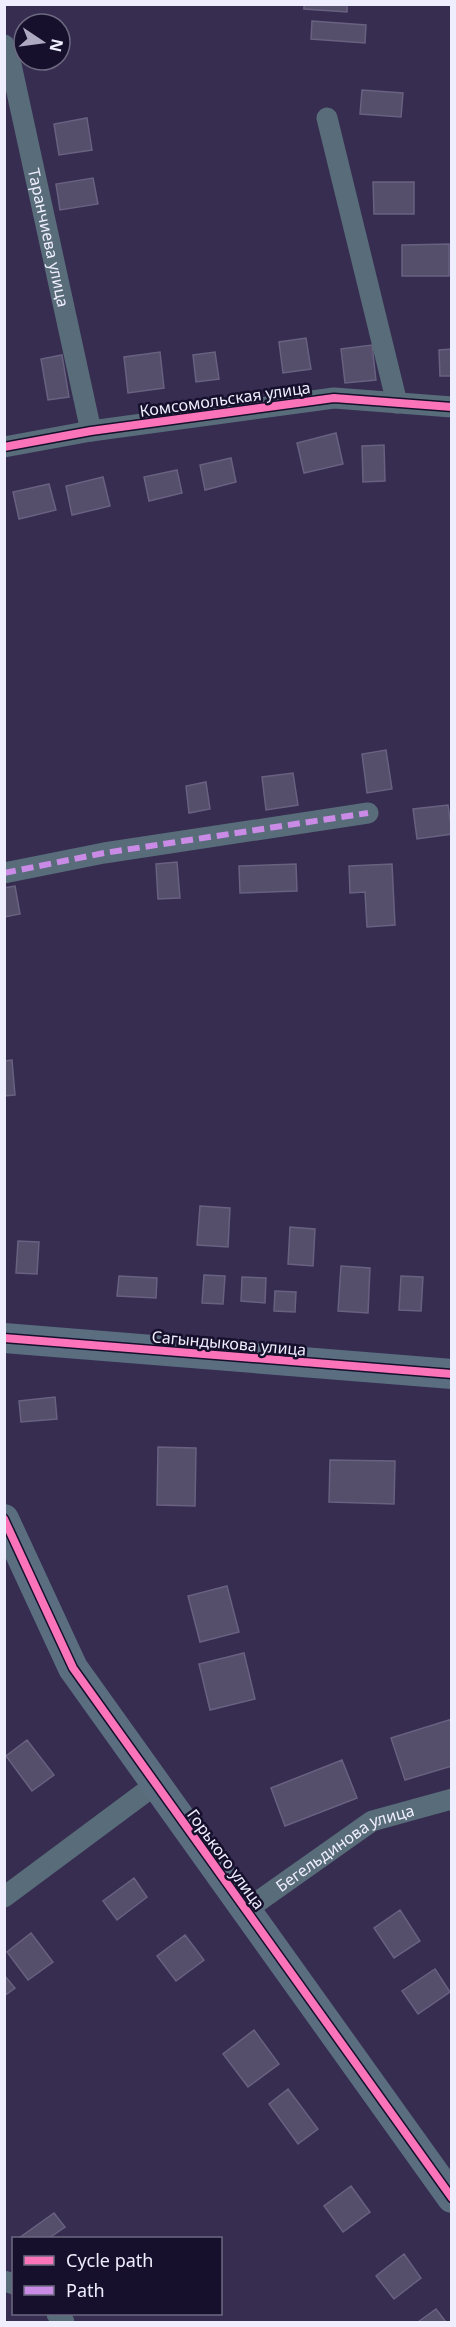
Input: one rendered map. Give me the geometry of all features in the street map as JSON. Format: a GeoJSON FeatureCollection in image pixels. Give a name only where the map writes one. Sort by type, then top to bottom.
{"type":"FeatureCollection","features":[{"type":"Feature","properties":{"kind":"street","name":"Таранчиева улица"},"geometry":{"type":"LineString","coordinates":[[4,45],[10,60],[91,430]]}},
{"type":"Feature","properties":{"kind":"street"},"geometry":{"type":"LineString","coordinates":[[327,118],[397,403]]}},
{"type":"Feature","properties":{"kind":"street","name":"Комсомольская улица"},"geometry":{"type":"LineString","coordinates":[[4,447],[91,430],[334,398],[452,407]]}},
{"type":"Feature","properties":{"kind":"street"},"geometry":{"type":"LineString","coordinates":[[4,873],[104,853],[368,813]]}},
{"type":"Feature","properties":{"kind":"street","name":"Сагындыкова улица"},"geometry":{"type":"LineString","coordinates":[[4,1338],[452,1374]]}},
{"type":"Feature","properties":{"kind":"street","name":"Горького улица"},"geometry":{"type":"LineString","coordinates":[[4,1519],[73,1668],[452,2198]]}},
{"type":"Feature","properties":{"kind":"street"},"geometry":{"type":"LineString","coordinates":[[4,1897],[156,1784]]}},
{"type":"Feature","properties":{"kind":"street","name":"Бегельдинова улица"},"geometry":{"type":"LineString","coordinates":[[246,1910],[372,1821],[452,1799]]}},
{"type":"Feature","properties":{"kind":"building"},"geometry":{"type":"Polygon","coordinates":[[[304,4],[347,4],[347,12],[304,9],[304,4]]]}},
{"type":"Feature","properties":{"kind":"building"},"geometry":{"type":"Polygon","coordinates":[[[312,21],[366,25],[365,43],[311,39],[312,21]]]}},
{"type":"Feature","properties":{"kind":"building"},"geometry":{"type":"Polygon","coordinates":[[[362,90],[403,93],[401,117],[360,114],[362,90]]]}},
{"type":"Feature","properties":{"kind":"building"},"geometry":{"type":"Polygon","coordinates":[[[87,118],[92,150],[59,155],[54,124],[87,118]]]}},
{"type":"Feature","properties":{"kind":"building"},"geometry":{"type":"Polygon","coordinates":[[[93,178],[98,204],[60,210],[56,184],[93,178]]]}},
{"type":"Feature","properties":{"kind":"building"},"geometry":{"type":"Polygon","coordinates":[[[373,182],[414,182],[414,214],[374,214],[373,182]]]}},
{"type":"Feature","properties":{"kind":"building"},"geometry":{"type":"Polygon","coordinates":[[[449,244],[449,276],[402,276],[402,245],[449,244]]]}},
{"type":"Feature","properties":{"kind":"building"},"geometry":{"type":"Polygon","coordinates":[[[306,338],[311,369],[283,373],[279,342],[306,338]]]}},
{"type":"Feature","properties":{"kind":"building"},"geometry":{"type":"Polygon","coordinates":[[[372,345],[376,380],[345,383],[341,349],[372,345]]]}},
{"type":"Feature","properties":{"kind":"building"},"geometry":{"type":"Polygon","coordinates":[[[452,349],[452,376],[440,376],[439,350],[452,349]]]}},
{"type":"Feature","properties":{"kind":"building"},"geometry":{"type":"Polygon","coordinates":[[[160,352],[164,388],[128,393],[124,357],[160,352]]]}},
{"type":"Feature","properties":{"kind":"building"},"geometry":{"type":"Polygon","coordinates":[[[215,352],[219,379],[196,382],[193,355],[215,352]]]}},
{"type":"Feature","properties":{"kind":"building"},"geometry":{"type":"Polygon","coordinates":[[[62,355],[69,397],[48,400],[41,359],[62,355]]]}},
{"type":"Feature","properties":{"kind":"building"},"geometry":{"type":"Polygon","coordinates":[[[336,433],[343,464],[304,473],[297,443],[336,433]]]}},
{"type":"Feature","properties":{"kind":"building"},"geometry":{"type":"Polygon","coordinates":[[[384,445],[385,481],[363,482],[362,446],[384,445]]]}},
{"type":"Feature","properties":{"kind":"building"},"geometry":{"type":"Polygon","coordinates":[[[231,458],[236,482],[205,490],[200,465],[231,458]]]}},
{"type":"Feature","properties":{"kind":"building"},"geometry":{"type":"Polygon","coordinates":[[[177,470],[182,493],[149,501],[144,477],[177,470]]]}},
{"type":"Feature","properties":{"kind":"building"},"geometry":{"type":"Polygon","coordinates":[[[103,477],[110,506],[72,515],[66,486],[103,477]]]}},
{"type":"Feature","properties":{"kind":"building"},"geometry":{"type":"Polygon","coordinates":[[[49,484],[56,510],[19,519],[13,492],[49,484]]]}},
{"type":"Feature","properties":{"kind":"building"},"geometry":{"type":"Polygon","coordinates":[[[386,750],[392,789],[367,793],[362,754],[386,750]]]}},
{"type":"Feature","properties":{"kind":"building"},"geometry":{"type":"Polygon","coordinates":[[[293,773],[298,805],[266,810],[262,777],[293,773]]]}},
{"type":"Feature","properties":{"kind":"building"},"geometry":{"type":"Polygon","coordinates":[[[206,782],[210,809],[189,813],[186,786],[206,782]]]}},
{"type":"Feature","properties":{"kind":"building"},"geometry":{"type":"Polygon","coordinates":[[[448,805],[452,834],[417,839],[413,809],[448,805]]]}},
{"type":"Feature","properties":{"kind":"building"},"geometry":{"type":"Polygon","coordinates":[[[177,862],[180,898],[158,899],[156,864],[177,862]]]}},
{"type":"Feature","properties":{"kind":"building"},"geometry":{"type":"Polygon","coordinates":[[[296,864],[297,891],[240,893],[239,866],[296,864]]]}},
{"type":"Feature","properties":{"kind":"building"},"geometry":{"type":"Polygon","coordinates":[[[392,864],[395,925],[367,927],[365,892],[350,893],[349,866],[392,864]]]}},
{"type":"Feature","properties":{"kind":"building"},"geometry":{"type":"Polygon","coordinates":[[[15,886],[20,914],[4,917],[4,888],[15,886]]]}},
{"type":"Feature","properties":{"kind":"building"},"geometry":{"type":"Polygon","coordinates":[[[12,1060],[15,1095],[4,1096],[4,1061],[12,1060]]]}},
{"type":"Feature","properties":{"kind":"building"},"geometry":{"type":"Polygon","coordinates":[[[200,1206],[230,1208],[228,1247],[197,1245],[200,1206]]]}},
{"type":"Feature","properties":{"kind":"building"},"geometry":{"type":"Polygon","coordinates":[[[290,1227],[315,1229],[313,1266],[288,1264],[290,1227]]]}},
{"type":"Feature","properties":{"kind":"building"},"geometry":{"type":"Polygon","coordinates":[[[18,1241],[39,1242],[37,1274],[16,1273],[18,1241]]]}},
{"type":"Feature","properties":{"kind":"building"},"geometry":{"type":"Polygon","coordinates":[[[341,1266],[370,1268],[368,1313],[338,1311],[341,1266]]]}},
{"type":"Feature","properties":{"kind":"building"},"geometry":{"type":"Polygon","coordinates":[[[204,1275],[225,1276],[223,1304],[202,1303],[204,1275]]]}},
{"type":"Feature","properties":{"kind":"building"},"geometry":{"type":"Polygon","coordinates":[[[119,1276],[157,1278],[156,1298],[117,1296],[119,1276]]]}},
{"type":"Feature","properties":{"kind":"building"},"geometry":{"type":"Polygon","coordinates":[[[401,1276],[423,1277],[421,1311],[399,1310],[401,1276]]]}},
{"type":"Feature","properties":{"kind":"building"},"geometry":{"type":"Polygon","coordinates":[[[242,1277],[266,1278],[265,1303],[241,1301],[242,1277]]]}},
{"type":"Feature","properties":{"kind":"building"},"geometry":{"type":"Polygon","coordinates":[[[275,1291],[296,1292],[295,1312],[274,1311],[275,1291]]]}},
{"type":"Feature","properties":{"kind":"building"},"geometry":{"type":"Polygon","coordinates":[[[55,1397],[57,1419],[21,1422],[19,1401],[55,1397]]]}},
{"type":"Feature","properties":{"kind":"building"},"geometry":{"type":"Polygon","coordinates":[[[158,1447],[196,1448],[195,1506],[157,1505],[158,1447]]]}},
{"type":"Feature","properties":{"kind":"building"},"geometry":{"type":"Polygon","coordinates":[[[330,1460],[395,1461],[394,1504],[329,1502],[330,1460]]]}},
{"type":"Feature","properties":{"kind":"building"},"geometry":{"type":"Polygon","coordinates":[[[227,1586],[239,1632],[200,1642],[188,1596],[227,1586]]]}},
{"type":"Feature","properties":{"kind":"building"},"geometry":{"type":"Polygon","coordinates":[[[244,1653],[255,1699],[210,1710],[199,1664],[244,1653]]]}},
{"type":"Feature","properties":{"kind":"building"},"geometry":{"type":"Polygon","coordinates":[[[452,1719],[452,1766],[405,1780],[391,1738],[452,1719]]]}},
{"type":"Feature","properties":{"kind":"building"},"geometry":{"type":"Polygon","coordinates":[[[27,1740],[54,1775],[32,1791],[6,1756],[27,1740]]]}},
{"type":"Feature","properties":{"kind":"building"},"geometry":{"type":"Polygon","coordinates":[[[342,1760],[357,1798],[285,1826],[271,1788],[342,1760]]]}},
{"type":"Feature","properties":{"kind":"building"},"geometry":{"type":"Polygon","coordinates":[[[134,1878],[147,1897],[117,1920],[103,1901],[134,1878]]]}},
{"type":"Feature","properties":{"kind":"building"},"geometry":{"type":"Polygon","coordinates":[[[400,1910],[420,1941],[394,1958],[374,1928],[400,1910]]]}},
{"type":"Feature","properties":{"kind":"building"},"geometry":{"type":"Polygon","coordinates":[[[31,1933],[53,1962],[28,1980],[7,1952],[31,1933]]]}},
{"type":"Feature","properties":{"kind":"building"},"geometry":{"type":"Polygon","coordinates":[[[185,1935],[204,1960],[176,1981],[157,1956],[185,1935]]]}},
{"type":"Feature","properties":{"kind":"building"},"geometry":{"type":"Polygon","coordinates":[[[435,1969],[450,1992],[418,2014],[402,1991],[435,1969]]]}},
{"type":"Feature","properties":{"kind":"building"},"geometry":{"type":"Polygon","coordinates":[[[4,1975],[15,1988],[4,1996],[4,1975]]]}},
{"type":"Feature","properties":{"kind":"building"},"geometry":{"type":"Polygon","coordinates":[[[254,2030],[279,2064],[248,2087],[223,2054],[254,2030]]]}},
{"type":"Feature","properties":{"kind":"building"},"geometry":{"type":"Polygon","coordinates":[[[288,2089],[318,2129],[298,2144],[269,2104],[288,2089]]]}},
{"type":"Feature","properties":{"kind":"building"},"geometry":{"type":"Polygon","coordinates":[[[351,2186],[370,2212],[343,2232],[324,2206],[351,2186]]]}},
{"type":"Feature","properties":{"kind":"building"},"geometry":{"type":"Polygon","coordinates":[[[54,2213],[65,2227],[50,2237],[20,2237],[54,2213]]]}},
{"type":"Feature","properties":{"kind":"building"},"geometry":{"type":"Polygon","coordinates":[[[404,2254],[421,2278],[394,2299],[376,2276],[404,2254]]]}},
{"type":"Feature","properties":{"kind":"building"},"geometry":{"type":"Polygon","coordinates":[[[436,2309],[446,2322],[418,2322],[436,2309]]]}},
{"type":"Feature","properties":{"kind":"marked path"},"geometry":{"type":"LineString","coordinates":[[4,873],[104,853],[368,813]]}},
{"type":"Feature","properties":{"kind":"cycle path"},"geometry":{"type":"LineString","coordinates":[[4,447],[91,431],[334,398],[452,407]]}},
{"type":"Feature","properties":{"kind":"cycle path"},"geometry":{"type":"LineString","coordinates":[[4,1338],[452,1374]]}},
{"type":"Feature","properties":{"kind":"cycle path"},"geometry":{"type":"LineString","coordinates":[[4,1519],[73,1668],[452,2198]]}}]}
